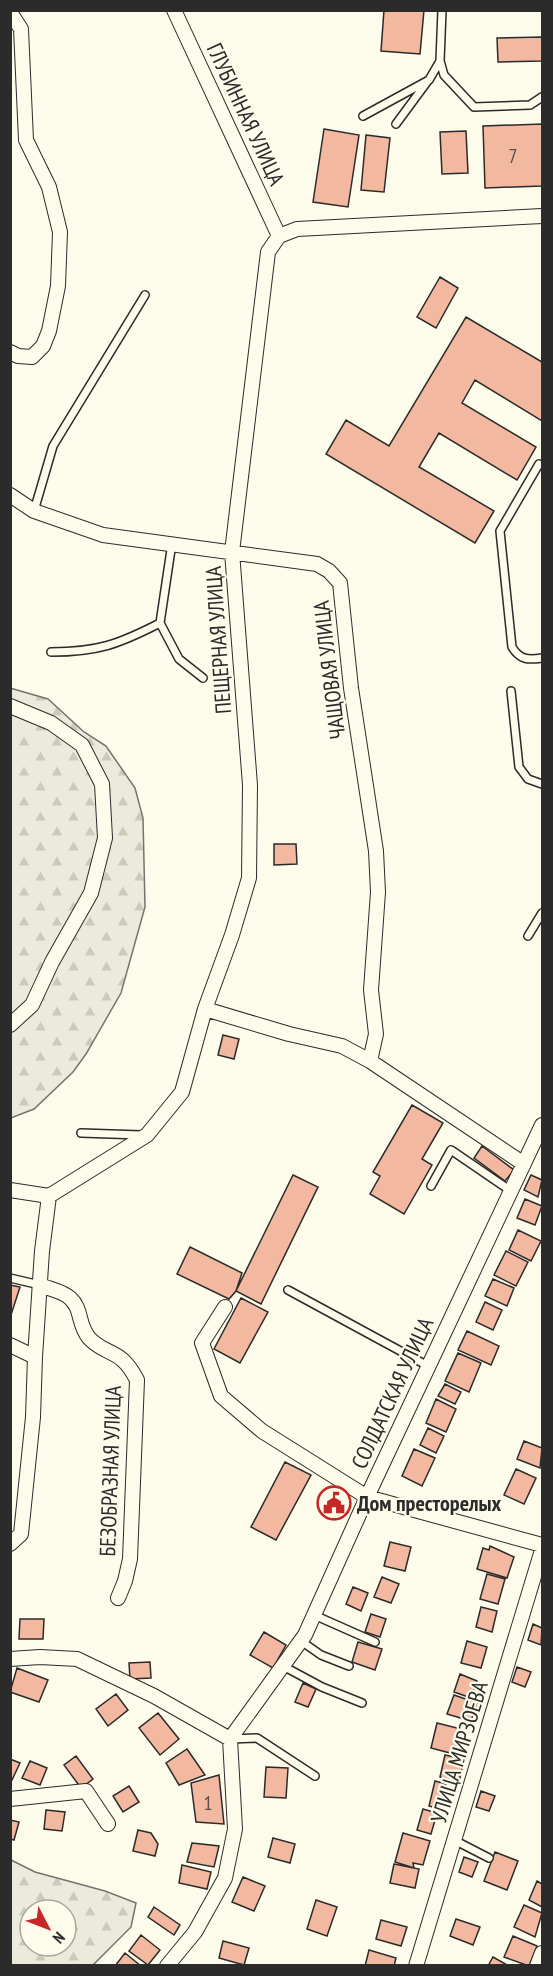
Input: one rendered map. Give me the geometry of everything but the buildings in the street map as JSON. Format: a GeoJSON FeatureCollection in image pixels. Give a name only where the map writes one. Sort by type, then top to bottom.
{"type":"FeatureCollection","features":[{"type":"Feature","properties":{"kind":"street","name":"ГЛУБИННАЯ УЛИЦА"},"geometry":{"type":"LineString","coordinates":[[174,10],[279,236]]}},
{"type":"Feature","properties":{"kind":"street"},"geometry":{"type":"LineString","coordinates":[[10,12],[21,29],[26,140],[49,187],[60,232],[58,285],[49,331],[43,346],[32,357],[18,356],[10,352]]}},
{"type":"Feature","properties":{"kind":"street"},"geometry":{"type":"LineString","coordinates":[[279,236],[297,230],[543,216]]}},
{"type":"Feature","properties":{"kind":"street","name":"ПЕЩЕРНАЯ УЛИЦА"},"geometry":{"type":"LineString","coordinates":[[50,1196],[147,1135],[182,1092],[205,1009],[232,935],[249,878],[250,785],[232,552],[268,252],[279,236]]}},
{"type":"Feature","properties":{"kind":"street","name":"ЧАЩОВАЯ УЛИЦА"},"geometry":{"type":"LineString","coordinates":[[10,495],[34,511],[103,535],[317,564],[329,571],[340,583],[351,688],[376,851],[378,892],[371,990],[376,1034],[370,1061]]}},
{"type":"Feature","properties":{"kind":"street"},"geometry":{"type":"LineString","coordinates":[[10,706],[51,723],[82,745],[102,784],[105,838],[91,893],[52,962],[32,1005],[10,1025]]}},
{"type":"Feature","properties":{"kind":"street"},"geometry":{"type":"LineString","coordinates":[[205,1009],[289,1034],[342,1046],[370,1061],[524,1164]]}},
{"type":"Feature","properties":{"kind":"street","name":"СОЛДАТСКАЯ УЛИЦА"},"geometry":{"type":"LineString","coordinates":[[230,1739],[301,1641],[543,1125]]}},
{"type":"Feature","properties":{"kind":"street"},"geometry":{"type":"LineString","coordinates":[[10,1190],[50,1196],[40,1285],[33,1417],[21,1534],[10,1544]]}},
{"type":"Feature","properties":{"kind":"street","name":"БЕЗОБРАЗНАЯ УЛИЦА"},"geometry":{"type":"LineString","coordinates":[[40,1285],[68,1296],[78,1308],[80,1326],[92,1340],[115,1352],[129,1364],[137,1380],[130,1559],[126,1581],[118,1598]]}},
{"type":"Feature","properties":{"kind":"street"},"geometry":{"type":"LineString","coordinates":[[225,1307],[202,1343],[221,1396],[262,1431],[367,1497],[543,1545]]}},
{"type":"Feature","properties":{"kind":"street"},"geometry":{"type":"LineString","coordinates":[[10,1345],[35,1357]]}},
{"type":"Feature","properties":{"kind":"street","name":"УЛИЦА МИРЗОЕВА"},"geometry":{"type":"LineString","coordinates":[[416,1965],[543,1550]]}},
{"type":"Feature","properties":{"kind":"street"},"geometry":{"type":"LineString","coordinates":[[10,1659],[40,1657],[77,1659],[154,1696],[230,1739],[235,1829],[225,1878],[195,1932],[167,1965]]}},
{"type":"Feature","properties":{"kind":"street"},"geometry":{"type":"LineString","coordinates":[[10,1799],[86,1791],[108,1824]]}},
{"type":"Feature","properties":{"kind":"street"},"geometry":{"type":"LineString","coordinates":[[537,1965],[543,1953]]}},
{"type":"Feature","properties":{"kind":"lane"},"geometry":{"type":"LineString","coordinates":[[442,10],[440,61],[444,75],[474,106],[530,105],[543,96]]}},
{"type":"Feature","properties":{"kind":"lane"},"geometry":{"type":"LineString","coordinates":[[396,124],[429,80],[440,61]]}},
{"type":"Feature","properties":{"kind":"lane"},"geometry":{"type":"LineString","coordinates":[[363,116],[429,80]]}},
{"type":"Feature","properties":{"kind":"lane"},"geometry":{"type":"LineString","coordinates":[[34,511],[53,446],[145,296]]}},
{"type":"Feature","properties":{"kind":"lane"},"geometry":{"type":"LineString","coordinates":[[539,464],[501,531],[512,646],[518,656],[528,660],[543,658]]}},
{"type":"Feature","properties":{"kind":"lane"},"geometry":{"type":"LineString","coordinates":[[172,543],[160,623],[179,659],[203,678]]}},
{"type":"Feature","properties":{"kind":"lane"},"geometry":{"type":"LineString","coordinates":[[51,652],[82,652],[117,645],[160,623]]}},
{"type":"Feature","properties":{"kind":"lane"},"geometry":{"type":"LineString","coordinates":[[512,691],[519,767],[528,779],[543,784]]}},
{"type":"Feature","properties":{"kind":"lane"},"geometry":{"type":"LineString","coordinates":[[528,936],[543,913]]}},
{"type":"Feature","properties":{"kind":"lane"},"geometry":{"type":"LineString","coordinates":[[81,1133],[147,1135]]}},
{"type":"Feature","properties":{"kind":"lane"},"geometry":{"type":"LineString","coordinates":[[431,1186],[451,1150],[511,1191]]}},
{"type":"Feature","properties":{"kind":"lane"},"geometry":{"type":"LineString","coordinates":[[10,1278],[40,1285]]}},
{"type":"Feature","properties":{"kind":"lane"},"geometry":{"type":"LineString","coordinates":[[288,1290],[429,1366]]}},
{"type":"Feature","properties":{"kind":"lane"},"geometry":{"type":"LineString","coordinates":[[314,1615],[375,1642]]}},
{"type":"Feature","properties":{"kind":"lane"},"geometry":{"type":"LineString","coordinates":[[301,1641],[321,1655],[349,1666]]}},
{"type":"Feature","properties":{"kind":"lane"},"geometry":{"type":"LineString","coordinates":[[283,1666],[322,1687],[362,1702]]}},
{"type":"Feature","properties":{"kind":"lane"},"geometry":{"type":"LineString","coordinates":[[230,1739],[257,1738],[315,1776]]}},
{"type":"Feature","properties":{"kind":"lane"},"geometry":{"type":"LineString","coordinates":[[454,1840],[489,1858]]}},
{"type":"Feature","properties":{"kind":"green space"},"geometry":{"type":"Polygon","coordinates":[[[10,688],[48,699],[84,732],[106,746],[135,788],[143,818],[145,907],[121,993],[86,1054],[73,1072],[34,1109],[11,1118],[10,688]]]}},
{"type":"Feature","properties":{"kind":"green space"},"geometry":{"type":"Polygon","coordinates":[[[11,1860],[35,1872],[105,1891],[136,1903],[131,1927],[93,1965],[11,1965],[11,1860]]]}},
{"type":"Feature","properties":{"kind":"place","name":"Дом престорелых"},"geometry":{"type":"Point","coordinates":[334,1503]}}]}
